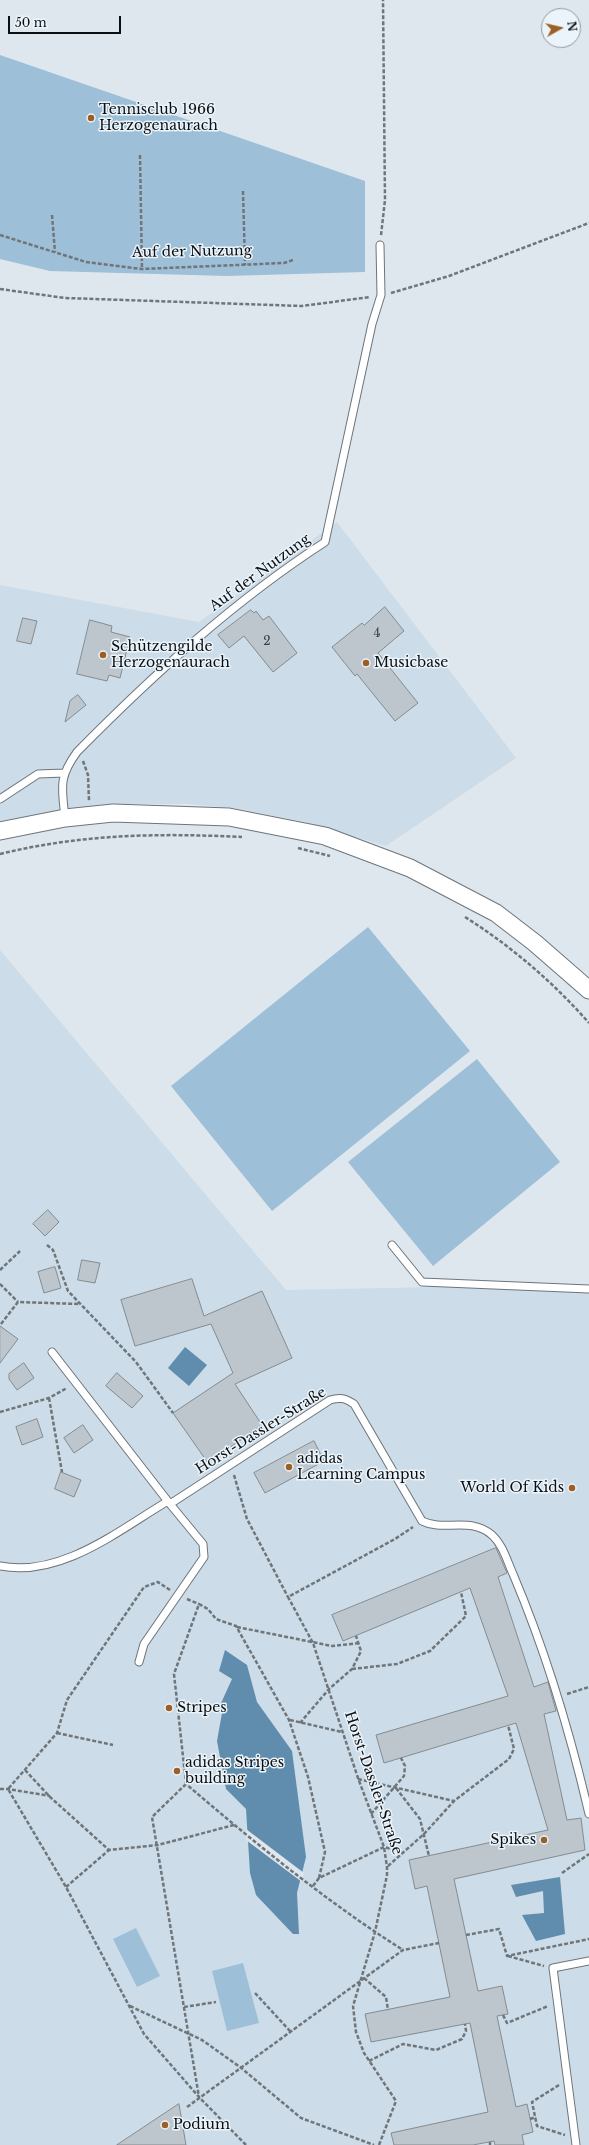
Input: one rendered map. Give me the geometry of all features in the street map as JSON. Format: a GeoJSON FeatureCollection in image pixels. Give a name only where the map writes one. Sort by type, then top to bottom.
{"type":"FeatureCollection","features":[{"type":"Feature","properties":{"kind":"street"},"geometry":{"type":"LineString","coordinates":[[0,831],[65,818],[113,813],[229,817],[325,836],[410,868],[496,913],[535,943],[589,990]]}},
{"type":"Feature","properties":{"kind":"lane","name":"Auf der Nutzung"},"geometry":{"type":"LineString","coordinates":[[65,818],[62,791],[64,773],[77,752],[117,712],[204,631],[286,567],[325,542],[372,324],[381,295],[380,245]]}},
{"type":"Feature","properties":{"kind":"lane"},"geometry":{"type":"LineString","coordinates":[[0,799],[38,774],[64,773]]}},
{"type":"Feature","properties":{"kind":"lane"},"geometry":{"type":"LineString","coordinates":[[392,1245],[422,1282],[589,1289]]}},
{"type":"Feature","properties":{"kind":"lane"},"geometry":{"type":"LineString","coordinates":[[52,1352],[169,1502],[199,1538],[205,1552],[204,1557],[144,1644],[139,1662]]}},
{"type":"Feature","properties":{"kind":"lane","name":"Horst-Dassler-Straße"},"geometry":{"type":"LineString","coordinates":[[0,1566],[25,1567],[49,1564],[69,1559],[90,1549],[231,1465],[330,1400],[338,1398],[347,1399],[354,1404],[422,1521]]}},
{"type":"Feature","properties":{"kind":"lane"},"geometry":{"type":"LineString","coordinates":[[422,1521],[430,1524],[473,1525],[492,1535],[498,1541],[525,1602],[558,1696],[589,1814]]}},
{"type":"Feature","properties":{"kind":"lane"},"geometry":{"type":"LineString","coordinates":[[576,2142],[553,1968],[589,1961]]}},
{"type":"Feature","properties":{"kind":"path"},"geometry":{"type":"LineString","coordinates":[[380,245],[386,200],[382,0]]}},
{"type":"Feature","properties":{"kind":"path"},"geometry":{"type":"LineString","coordinates":[[140,155],[142,269]]}},
{"type":"Feature","properties":{"kind":"path"},"geometry":{"type":"LineString","coordinates":[[243,191],[245,265]]}},
{"type":"Feature","properties":{"kind":"path"},"geometry":{"type":"LineString","coordinates":[[52,215],[55,252]]}},
{"type":"Feature","properties":{"kind":"path"},"geometry":{"type":"LineString","coordinates":[[0,289],[64,298],[302,306],[348,301],[381,295],[449,276],[589,223]]}},
{"type":"Feature","properties":{"kind":"path","name":"Auf der Nutzung"},"geometry":{"type":"LineString","coordinates":[[0,235],[86,262],[142,269],[245,265],[293,260]]}},
{"type":"Feature","properties":{"kind":"path"},"geometry":{"type":"LineString","coordinates":[[77,752],[85,764],[88,775],[89,815]]}},
{"type":"Feature","properties":{"kind":"path"},"geometry":{"type":"LineString","coordinates":[[0,854],[121,835],[174,834],[246,837]]}},
{"type":"Feature","properties":{"kind":"path"},"geometry":{"type":"LineString","coordinates":[[297,848],[332,857]]}},
{"type":"Feature","properties":{"kind":"path"},"geometry":{"type":"LineString","coordinates":[[461,914],[501,940],[570,1002],[589,1023]]}},
{"type":"Feature","properties":{"kind":"path"},"geometry":{"type":"LineString","coordinates":[[48,1245],[53,1250],[68,1291],[136,1362],[173,1413]]}},
{"type":"Feature","properties":{"kind":"path"},"geometry":{"type":"LineString","coordinates":[[0,1270],[20,1251]]}},
{"type":"Feature","properties":{"kind":"path"},"geometry":{"type":"LineString","coordinates":[[0,1284],[18,1302],[80,1304]]}},
{"type":"Feature","properties":{"kind":"path"},"geometry":{"type":"LineString","coordinates":[[1,1324],[18,1302]]}},
{"type":"Feature","properties":{"kind":"path"},"geometry":{"type":"LineString","coordinates":[[0,1412],[49,1398],[76,1384]]}},
{"type":"Feature","properties":{"kind":"path"},"geometry":{"type":"LineString","coordinates":[[49,1398],[62,1472]]}},
{"type":"Feature","properties":{"kind":"path","name":"Horst-Dassler-Straße"},"geometry":{"type":"LineString","coordinates":[[231,1465],[246,1519],[313,1643],[358,1778],[384,1846],[387,1867],[375,1932],[358,1982],[353,2006],[360,2044],[369,2061],[396,2101],[379,2145]]}},
{"type":"Feature","properties":{"kind":"path"},"geometry":{"type":"LineString","coordinates":[[288,1597],[396,1539],[422,1521]]}},
{"type":"Feature","properties":{"kind":"path"},"geometry":{"type":"LineString","coordinates":[[8,1789],[57,1733],[68,1700],[144,1587],[158,1582],[178,1595],[208,1609],[216,1620],[236,1626],[332,1646],[360,1643]]}},
{"type":"Feature","properties":{"kind":"path"},"geometry":{"type":"LineString","coordinates":[[352,1669],[397,1664],[430,1651],[466,1616],[461,1592]]}},
{"type":"Feature","properties":{"kind":"path"},"geometry":{"type":"LineString","coordinates":[[199,1604],[174,1674],[186,1784],[234,1825],[309,1883],[375,1932],[404,1950]]}},
{"type":"Feature","properties":{"kind":"path"},"geometry":{"type":"LineString","coordinates":[[236,1626],[289,1720],[308,1777],[325,1852],[319,1878],[313,1886]]}},
{"type":"Feature","properties":{"kind":"path"},"geometry":{"type":"LineString","coordinates":[[300,1723],[328,1689],[352,1669],[361,1651],[360,1643],[356,1636]]}},
{"type":"Feature","properties":{"kind":"path"},"geometry":{"type":"LineString","coordinates":[[558,1696],[589,1687]]}},
{"type":"Feature","properties":{"kind":"path"},"geometry":{"type":"LineString","coordinates":[[289,1720],[342,1732]]}},
{"type":"Feature","properties":{"kind":"path"},"geometry":{"type":"LineString","coordinates":[[387,1867],[424,1834],[454,1801],[509,1759],[514,1748],[508,1725]]}},
{"type":"Feature","properties":{"kind":"path"},"geometry":{"type":"LineString","coordinates":[[57,1733],[113,1745]]}},
{"type":"Feature","properties":{"kind":"path"},"geometry":{"type":"LineString","coordinates":[[371,1814],[404,1776],[405,1766],[401,1758]]}},
{"type":"Feature","properties":{"kind":"path"},"geometry":{"type":"LineString","coordinates":[[25,1770],[50,1797],[109,1850]]}},
{"type":"Feature","properties":{"kind":"path"},"geometry":{"type":"LineString","coordinates":[[358,1778],[454,1801]]}},
{"type":"Feature","properties":{"kind":"path"},"geometry":{"type":"LineString","coordinates":[[186,1784],[152,1817],[158,1845],[199,2097]]}},
{"type":"Feature","properties":{"kind":"path"},"geometry":{"type":"LineString","coordinates":[[396,1787],[420,1819],[429,1856]]}},
{"type":"Feature","properties":{"kind":"path"},"geometry":{"type":"LineString","coordinates":[[0,1789],[8,1789],[50,1797]]}},
{"type":"Feature","properties":{"kind":"path"},"geometry":{"type":"LineString","coordinates":[[8,1789],[66,1887],[151,2045],[246,2145]]}},
{"type":"Feature","properties":{"kind":"path"},"geometry":{"type":"LineString","coordinates":[[66,1887],[109,1850],[158,1845],[234,1825]]}},
{"type":"Feature","properties":{"kind":"path"},"geometry":{"type":"LineString","coordinates":[[319,1878],[384,1846],[403,1852]]}},
{"type":"Feature","properties":{"kind":"path"},"geometry":{"type":"LineString","coordinates":[[562,1873],[589,1854]]}},
{"type":"Feature","properties":{"kind":"path"},"geometry":{"type":"LineString","coordinates":[[466,1935],[499,1928],[507,1956]]}},
{"type":"Feature","properties":{"kind":"path"},"geometry":{"type":"LineString","coordinates":[[507,1956],[589,1939]]}},
{"type":"Feature","properties":{"kind":"path"},"geometry":{"type":"LineString","coordinates":[[187,2107],[240,2067],[404,1950],[439,1943]]}},
{"type":"Feature","properties":{"kind":"path"},"geometry":{"type":"LineString","coordinates":[[507,1956],[553,1968]]}},
{"type":"Feature","properties":{"kind":"path"},"geometry":{"type":"LineString","coordinates":[[364,1978],[386,1997],[388,2010]]}},
{"type":"Feature","properties":{"kind":"path"},"geometry":{"type":"LineString","coordinates":[[255,1993],[290,2031]]}},
{"type":"Feature","properties":{"kind":"path"},"geometry":{"type":"LineString","coordinates":[[184,2006],[216,2002]]}},
{"type":"Feature","properties":{"kind":"path"},"geometry":{"type":"LineString","coordinates":[[503,2015],[506,2023],[557,2002]]}},
{"type":"Feature","properties":{"kind":"path"},"geometry":{"type":"LineString","coordinates":[[130,2006],[202,2040],[240,2067],[301,2118],[374,2145]]}},
{"type":"Feature","properties":{"kind":"path"},"geometry":{"type":"LineString","coordinates":[[369,2061],[403,2044],[436,2050],[462,2039],[466,2031],[465,2024]]}},
{"type":"Feature","properties":{"kind":"path"},"geometry":{"type":"LineString","coordinates":[[567,2079],[532,2102],[537,2126],[576,2142]]}},
{"type":"Feature","properties":{"kind":"path"},"geometry":{"type":"LineString","coordinates":[[530,2119],[536,2117]]}},
{"type":"Feature","properties":{"kind":"shaded area","name":"Tennisclub 1966 Herzogenaurach"},"geometry":{"type":"Polygon","coordinates":[[[0,55],[365,181],[365,272],[227,276],[50,271],[0,259],[0,55]]]}},
{"type":"Feature","properties":{"kind":"shaded area"},"geometry":{"type":"Polygon","coordinates":[[[337,522],[516,758],[386,846],[305,822],[235,808],[188,804],[136,804],[75,808],[0,823],[0,585],[199,622],[337,522]]]}},
{"type":"Feature","properties":{"kind":"shaded area"},"geometry":{"type":"Polygon","coordinates":[[[368,927],[470,1051],[272,1211],[171,1086],[368,927]]]}},
{"type":"Feature","properties":{"kind":"shaded area"},"geometry":{"type":"Polygon","coordinates":[[[0,950],[286,1290],[540,1285],[589,1291],[589,2145],[0,2145],[0,950]]]}},
{"type":"Feature","properties":{"kind":"shaded area"},"geometry":{"type":"Polygon","coordinates":[[[477,1059],[560,1162],[433,1266],[348,1162],[477,1059]]]}},
{"type":"Feature","properties":{"kind":"shaded area"},"geometry":{"type":"Polygon","coordinates":[[[185,1347],[207,1365],[189,1386],[168,1368],[185,1347]]]}},
{"type":"Feature","properties":{"kind":"shaded area"},"geometry":{"type":"Polygon","coordinates":[[[225,1650],[247,1665],[257,1702],[292,1751],[306,1857],[297,1893],[299,1934],[293,1934],[256,1895],[250,1873],[246,1809],[226,1789],[217,1741],[222,1713],[217,1712],[232,1679],[219,1671],[225,1650]]]}},
{"type":"Feature","properties":{"kind":"shaded area"},"geometry":{"type":"Polygon","coordinates":[[[560,1877],[565,1934],[536,1941],[522,1915],[544,1913],[543,1891],[516,1897],[511,1885],[560,1877]]]}},
{"type":"Feature","properties":{"kind":"shaded area"},"geometry":{"type":"Polygon","coordinates":[[[136,1928],[160,1976],[137,1987],[113,1939],[136,1928]]]}},
{"type":"Feature","properties":{"kind":"shaded area"},"geometry":{"type":"Polygon","coordinates":[[[243,1963],[259,2023],[227,2031],[212,1971],[243,1963]]]}},
{"type":"Feature","properties":{"kind":"pier"},"geometry":{"type":"Polygon","coordinates":[[[246,1829],[304,1873],[302,1882],[246,1840],[246,1829]]]}},
{"type":"Feature","properties":{"kind":"building","name":"Musicbase"},"geometry":{"type":"Polygon","coordinates":[[[385,607],[404,631],[378,653],[418,703],[395,721],[357,674],[355,676],[332,647],[362,623],[364,625],[385,607]]]}},
{"type":"Feature","properties":{"kind":"building"},"geometry":{"type":"Polygon","coordinates":[[[251,610],[254,613],[256,611],[263,620],[269,616],[297,653],[273,672],[244,636],[229,648],[218,635],[251,610]]]}},
{"type":"Feature","properties":{"kind":"building"},"geometry":{"type":"Polygon","coordinates":[[[23,618],[37,621],[31,644],[17,641],[23,618]]]}},
{"type":"Feature","properties":{"kind":"building","name":"Schützengilde Herzogenaurach"},"geometry":{"type":"Polygon","coordinates":[[[90,620],[112,626],[111,632],[130,637],[120,678],[109,675],[107,681],[77,674],[90,620]]]}},
{"type":"Feature","properties":{"kind":"building"},"geometry":{"type":"Polygon","coordinates":[[[78,695],[86,705],[65,722],[70,701],[78,695]]]}},
{"type":"Feature","properties":{"kind":"building"},"geometry":{"type":"Polygon","coordinates":[[[48,1210],[59,1222],[45,1236],[33,1224],[48,1210]]]}},
{"type":"Feature","properties":{"kind":"building"},"geometry":{"type":"Polygon","coordinates":[[[82,1260],[100,1263],[95,1283],[78,1280],[82,1260]]]}},
{"type":"Feature","properties":{"kind":"building"},"geometry":{"type":"Polygon","coordinates":[[[55,1267],[61,1288],[44,1293],[38,1272],[55,1267]]]}},
{"type":"Feature","properties":{"kind":"building"},"geometry":{"type":"Polygon","coordinates":[[[192,1279],[204,1316],[262,1291],[292,1358],[235,1384],[262,1425],[208,1463],[173,1413],[233,1373],[211,1324],[135,1346],[121,1300],[192,1279]]]}},
{"type":"Feature","properties":{"kind":"building"},"geometry":{"type":"Polygon","coordinates":[[[0,1326],[18,1339],[0,1363],[0,1326]]]}},
{"type":"Feature","properties":{"kind":"building"},"geometry":{"type":"Polygon","coordinates":[[[24,1363],[34,1378],[17,1390],[9,1379],[9,1374],[24,1363]]]}},
{"type":"Feature","properties":{"kind":"building"},"geometry":{"type":"Polygon","coordinates":[[[117,1373],[143,1396],[132,1408],[106,1386],[117,1373]]]}},
{"type":"Feature","properties":{"kind":"building"},"geometry":{"type":"Polygon","coordinates":[[[37,1419],[43,1437],[22,1445],[16,1427],[37,1419]]]}},
{"type":"Feature","properties":{"kind":"building"},"geometry":{"type":"Polygon","coordinates":[[[83,1425],[93,1440],[74,1453],[64,1438],[83,1425]]]}},
{"type":"Feature","properties":{"kind":"building","name":"adidas Learning Campus"},"geometry":{"type":"Polygon","coordinates":[[[314,1441],[324,1461],[265,1493],[254,1473],[314,1441]]]}},
{"type":"Feature","properties":{"kind":"building"},"geometry":{"type":"Polygon","coordinates":[[[61,1472],[81,1480],[74,1497],[55,1489],[61,1472]]]}},
{"type":"Feature","properties":{"kind":"building","name":"Spikes"},"geometry":{"type":"Polygon","coordinates":[[[496,1548],[507,1573],[498,1577],[534,1687],[548,1682],[556,1711],[544,1714],[567,1820],[581,1818],[585,1850],[454,1879],[478,1991],[502,1986],[508,2014],[497,2016],[516,2107],[527,2104],[533,2132],[522,2135],[524,2145],[495,2145],[494,2141],[473,2145],[394,2145],[391,2133],[488,2112],[470,2023],[371,2042],[365,2014],[450,1997],[427,1886],[415,1889],[409,1860],[548,1830],[516,1723],[384,1763],[376,1735],[508,1696],[470,1588],[343,1641],[332,1615],[496,1548]]]}},
{"type":"Feature","properties":{"kind":"building","name":"Podium"},"geometry":{"type":"Polygon","coordinates":[[[179,2104],[186,2145],[117,2145],[179,2104]]]}},
{"type":"Feature","properties":{"kind":"place","name":"Tennisclub 1966 Herzogenaurach"},"geometry":{"type":"Point","coordinates":[91,118]}},
{"type":"Feature","properties":{"kind":"place","name":"Schützengilde Herzogenaurach"},"geometry":{"type":"Point","coordinates":[103,655]}},
{"type":"Feature","properties":{"kind":"place","name":"Musicbase"},"geometry":{"type":"Point","coordinates":[366,663]}},
{"type":"Feature","properties":{"kind":"place","name":"adidas Learning Campus"},"geometry":{"type":"Point","coordinates":[289,1467]}},
{"type":"Feature","properties":{"kind":"place","name":"World Of Kids"},"geometry":{"type":"Point","coordinates":[572,1488]}},
{"type":"Feature","properties":{"kind":"place","name":"Stripes"},"geometry":{"type":"Point","coordinates":[169,1708]}},
{"type":"Feature","properties":{"kind":"place","name":"adidas Stripes building"},"geometry":{"type":"Point","coordinates":[177,1771]}},
{"type":"Feature","properties":{"kind":"place","name":"Spikes"},"geometry":{"type":"Point","coordinates":[544,1840]}},
{"type":"Feature","properties":{"kind":"place","name":"Podium"},"geometry":{"type":"Point","coordinates":[165,2125]}}]}
